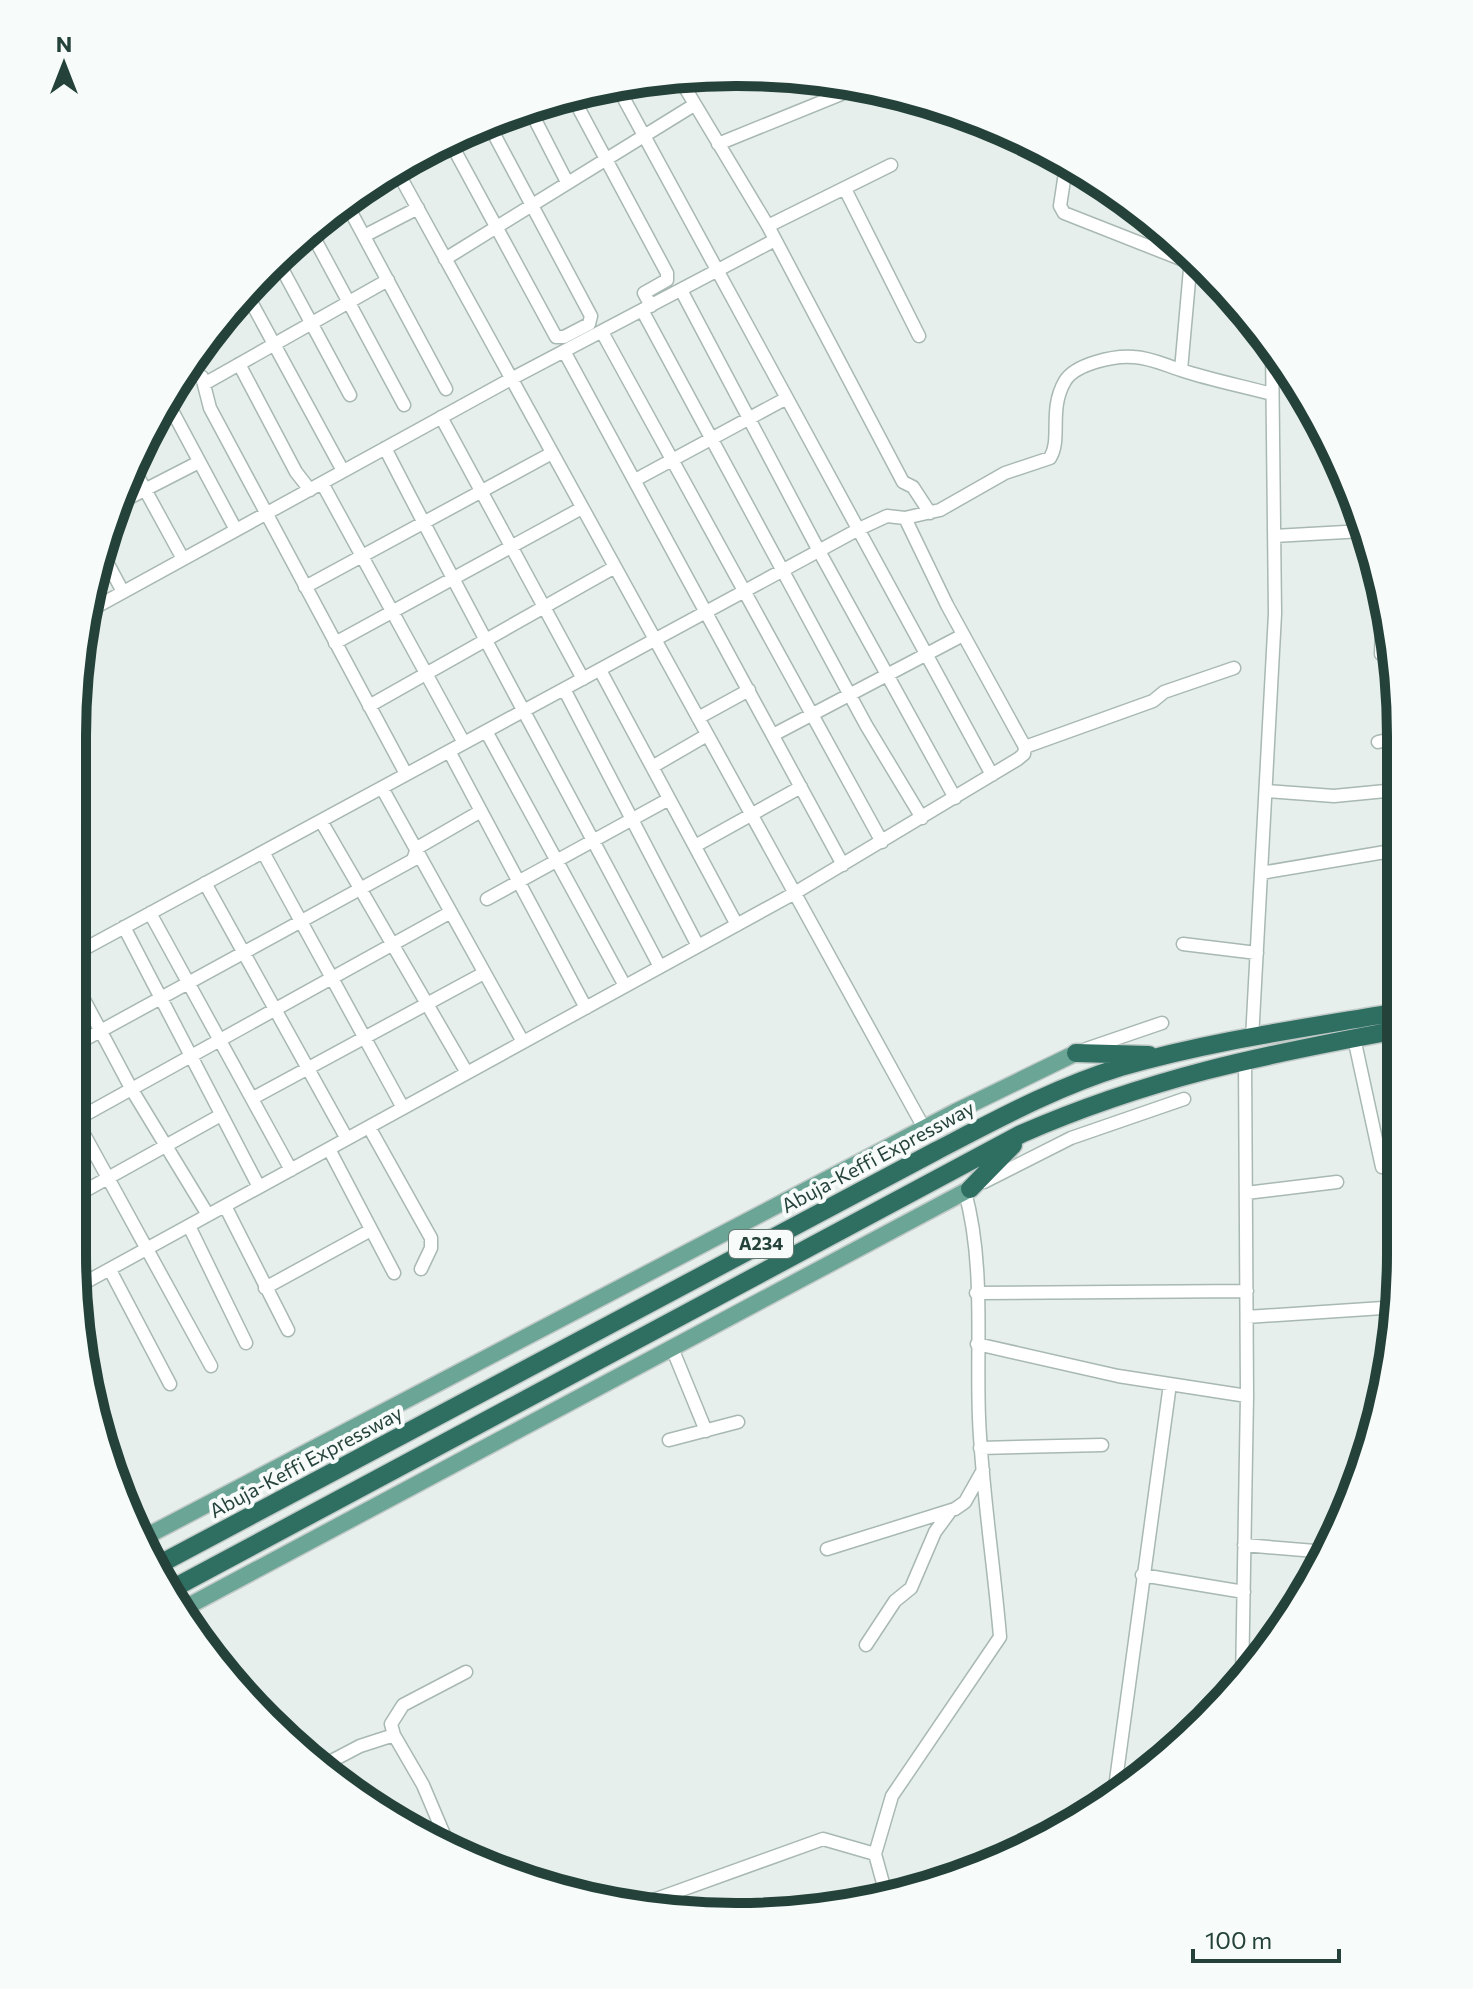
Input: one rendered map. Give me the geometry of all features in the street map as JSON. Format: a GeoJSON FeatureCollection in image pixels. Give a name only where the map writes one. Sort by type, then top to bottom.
{"type":"FeatureCollection","features":[{"type":"Feature","properties":{"kind":"highway","name":"Abuja-Keffi Expressway"},"geometry":{"type":"LineString","coordinates":[[164,1562],[1004,1116],[1082,1081],[1168,1056],[1387,1014]]}},
{"type":"Feature","properties":{"kind":"highway","name":"A234"},"geometry":{"type":"LineString","coordinates":[[178,1586],[1033,1129],[1114,1095],[1245,1059],[1387,1032]]}},
{"type":"Feature","properties":{"kind":"highway"},"geometry":{"type":"LineString","coordinates":[[1076,1053],[1168,1056]]}},
{"type":"Feature","properties":{"kind":"highway"},"geometry":{"type":"LineString","coordinates":[[968,1191],[1008,1148],[1033,1129]]}},
{"type":"Feature","properties":{"kind":"main road","name":"Abuja-Keffi Expressway"},"geometry":{"type":"LineString","coordinates":[[150,1534],[924,1128],[1076,1053]]}},
{"type":"Feature","properties":{"kind":"main road"},"geometry":{"type":"LineString","coordinates":[[190,1605],[968,1191]]}},
{"type":"Feature","properties":{"kind":"street"},"geometry":{"type":"LineString","coordinates":[[685,88],[768,226],[903,482],[913,487],[930,513]]}},
{"type":"Feature","properties":{"kind":"street"},"geometry":{"type":"LineString","coordinates":[[718,144],[840,95]]}},
{"type":"Feature","properties":{"kind":"street"},"geometry":{"type":"LineString","coordinates":[[623,96],[992,775]]}},
{"type":"Feature","properties":{"kind":"street"},"geometry":{"type":"LineString","coordinates":[[445,259],[694,105]]}},
{"type":"Feature","properties":{"kind":"street"},"geometry":{"type":"LineString","coordinates":[[577,106],[668,276],[644,293],[646,308],[711,440],[785,570],[850,696],[922,818]]}},
{"type":"Feature","properties":{"kind":"street"},"geometry":{"type":"LineString","coordinates":[[534,119],[567,182]]}},
{"type":"Feature","properties":{"kind":"street"},"geometry":{"type":"LineString","coordinates":[[454,151],[556,337],[564,337],[589,324],[591,316],[494,134]]}},
{"type":"Feature","properties":{"kind":"street"},"geometry":{"type":"LineString","coordinates":[[768,226],[891,165]]}},
{"type":"Feature","properties":{"kind":"street"},"geometry":{"type":"LineString","coordinates":[[1065,175],[1060,206],[1064,213],[1169,251]]}},
{"type":"Feature","properties":{"kind":"street"},"geometry":{"type":"LineString","coordinates":[[402,179],[924,1128]]}},
{"type":"Feature","properties":{"kind":"street"},"geometry":{"type":"LineString","coordinates":[[845,189],[919,336]]}},
{"type":"Feature","properties":{"kind":"street"},"geometry":{"type":"LineString","coordinates":[[364,236],[418,208]]}},
{"type":"Feature","properties":{"kind":"street"},"geometry":{"type":"LineString","coordinates":[[351,213],[446,389]]}},
{"type":"Feature","properties":{"kind":"street"},"geometry":{"type":"LineString","coordinates":[[99,605],[511,379],[775,240]]}},
{"type":"Feature","properties":{"kind":"street"},"geometry":{"type":"LineString","coordinates":[[316,241],[404,405]]}},
{"type":"Feature","properties":{"kind":"street"},"geometry":{"type":"LineString","coordinates":[[283,271],[311,324],[318,330],[350,395]]}},
{"type":"Feature","properties":{"kind":"street"},"geometry":{"type":"LineString","coordinates":[[1181,370],[1190,271]]}},
{"type":"Feature","properties":{"kind":"street"},"geometry":{"type":"LineString","coordinates":[[204,384],[388,280]]}},
{"type":"Feature","properties":{"kind":"street"},"geometry":{"type":"LineString","coordinates":[[681,290],[819,551],[955,798]]}},
{"type":"Feature","properties":{"kind":"street"},"geometry":{"type":"LineString","coordinates":[[252,303],[343,471]]}},
{"type":"Feature","properties":{"kind":"street"},"geometry":{"type":"LineString","coordinates":[[602,332],[882,842]]}},
{"type":"Feature","properties":{"kind":"street"},"geometry":{"type":"LineString","coordinates":[[564,351],[843,865]]}},
{"type":"Feature","properties":{"kind":"street"},"geometry":{"type":"LineString","coordinates":[[86,948],[859,529],[887,516],[905,518],[930,513],[1005,473],[1050,458],[1054,446],[1054,399],[1068,376],[1093,363],[1130,356],[1155,359],[1181,370],[1272,394]]}},
{"type":"Feature","properties":{"kind":"street"},"geometry":{"type":"LineString","coordinates":[[239,364],[296,472],[310,490]]}},
{"type":"Feature","properties":{"kind":"street"},"geometry":{"type":"LineString","coordinates":[[1252,1039],[1275,617],[1272,368]]}},
{"type":"Feature","properties":{"kind":"street"},"geometry":{"type":"LineString","coordinates":[[196,376],[202,377],[210,408],[406,774]]}},
{"type":"Feature","properties":{"kind":"street"},"geometry":{"type":"LineString","coordinates":[[635,480],[785,399]]}},
{"type":"Feature","properties":{"kind":"street"},"geometry":{"type":"LineString","coordinates":[[173,412],[236,530]]}},
{"type":"Feature","properties":{"kind":"street"},"geometry":{"type":"LineString","coordinates":[[441,417],[583,679]]}},
{"type":"Feature","properties":{"kind":"street"},"geometry":{"type":"LineString","coordinates":[[385,448],[660,967]]}},
{"type":"Feature","properties":{"kind":"street"},"geometry":{"type":"LineString","coordinates":[[305,587],[361,553],[552,453]]}},
{"type":"Feature","properties":{"kind":"street"},"geometry":{"type":"LineString","coordinates":[[133,496],[199,462]]}},
{"type":"Feature","properties":{"kind":"street"},"geometry":{"type":"LineString","coordinates":[[140,479],[183,559]]}},
{"type":"Feature","properties":{"kind":"street"},"geometry":{"type":"LineString","coordinates":[[322,483],[464,743]]}},
{"type":"Feature","properties":{"kind":"street"},"geometry":{"type":"LineString","coordinates":[[335,643],[394,614],[582,508]]}},
{"type":"Feature","properties":{"kind":"street"},"geometry":{"type":"LineString","coordinates":[[87,1282],[793,894],[1024,754],[1025,747],[963,635],[905,518]]}},
{"type":"Feature","properties":{"kind":"street"},"geometry":{"type":"LineString","coordinates":[[1274,536],[1353,532]]}},
{"type":"Feature","properties":{"kind":"street"},"geometry":{"type":"LineString","coordinates":[[109,566],[123,592]]}},
{"type":"Feature","properties":{"kind":"street"},"geometry":{"type":"LineString","coordinates":[[369,706],[615,567]]}},
{"type":"Feature","properties":{"kind":"street"},"geometry":{"type":"LineString","coordinates":[[773,735],[963,635]]}},
{"type":"Feature","properties":{"kind":"street"},"geometry":{"type":"LineString","coordinates":[[1025,747],[1069,734],[1153,701],[1164,692],[1234,668]]}},
{"type":"Feature","properties":{"kind":"street"},"geometry":{"type":"LineString","coordinates":[[600,670],[737,925]]}},
{"type":"Feature","properties":{"kind":"street"},"geometry":{"type":"LineString","coordinates":[[564,689],[698,946]]}},
{"type":"Feature","properties":{"kind":"street"},"geometry":{"type":"LineString","coordinates":[[698,718],[749,690]]}},
{"type":"Feature","properties":{"kind":"street"},"geometry":{"type":"LineString","coordinates":[[486,731],[625,986]]}},
{"type":"Feature","properties":{"kind":"street"},"geometry":{"type":"LineString","coordinates":[[652,767],[707,735]]}},
{"type":"Feature","properties":{"kind":"street"},"geometry":{"type":"LineString","coordinates":[[1378,742],[1387,740]]}},
{"type":"Feature","properties":{"kind":"street"},"geometry":{"type":"LineString","coordinates":[[449,751],[586,1008]]}},
{"type":"Feature","properties":{"kind":"street"},"geometry":{"type":"LineString","coordinates":[[695,846],[801,787]]}},
{"type":"Feature","properties":{"kind":"street"},"geometry":{"type":"LineString","coordinates":[[382,788],[523,1042]]}},
{"type":"Feature","properties":{"kind":"street"},"geometry":{"type":"LineString","coordinates":[[1266,791],[1334,796],[1387,791]]}},
{"type":"Feature","properties":{"kind":"street"},"geometry":{"type":"LineString","coordinates":[[487,899],[669,799]]}},
{"type":"Feature","properties":{"kind":"street"},"geometry":{"type":"LineString","coordinates":[[86,1039],[413,860],[417,848],[481,811]]}},
{"type":"Feature","properties":{"kind":"street"},"geometry":{"type":"LineString","coordinates":[[321,821],[467,1073]]}},
{"type":"Feature","properties":{"kind":"street"},"geometry":{"type":"LineString","coordinates":[[263,852],[403,1108]]}},
{"type":"Feature","properties":{"kind":"street"},"geometry":{"type":"LineString","coordinates":[[1261,873],[1387,852]]}},
{"type":"Feature","properties":{"kind":"street"},"geometry":{"type":"LineString","coordinates":[[205,883],[347,1139]]}},
{"type":"Feature","properties":{"kind":"street"},"geometry":{"type":"LineString","coordinates":[[86,1112],[222,1041],[451,912]]}},
{"type":"Feature","properties":{"kind":"street"},"geometry":{"type":"LineString","coordinates":[[150,913],[291,1170]]}},
{"type":"Feature","properties":{"kind":"street"},"geometry":{"type":"LineString","coordinates":[[124,927],[259,1187]]}},
{"type":"Feature","properties":{"kind":"street"},"geometry":{"type":"LineString","coordinates":[[1183,944],[1257,953]]}},
{"type":"Feature","properties":{"kind":"street"},"geometry":{"type":"LineString","coordinates":[[253,1098],[484,973]]}},
{"type":"Feature","properties":{"kind":"street"},"geometry":{"type":"LineString","coordinates":[[86,1004],[132,1090],[208,1215]]}},
{"type":"Feature","properties":{"kind":"street"},"geometry":{"type":"LineString","coordinates":[[1076,1053],[1162,1023]]}},
{"type":"Feature","properties":{"kind":"street"},"geometry":{"type":"LineString","coordinates":[[1354,1038],[1382,1167],[1387,1167]]}},
{"type":"Feature","properties":{"kind":"street"},"geometry":{"type":"LineString","coordinates":[[1242,1661],[1247,1396],[1245,1059]]}},
{"type":"Feature","properties":{"kind":"street"},"geometry":{"type":"LineString","coordinates":[[884,1886],[875,1854],[892,1796],[906,1771],[1000,1637],[980,1448],[976,1293],[968,1191],[1071,1138],[1184,1099]]}},
{"type":"Feature","properties":{"kind":"street"},"geometry":{"type":"LineString","coordinates":[[86,1190],[221,1115]]}},
{"type":"Feature","properties":{"kind":"street"},"geometry":{"type":"LineString","coordinates":[[369,1127],[431,1238],[431,1248],[421,1269]]}},
{"type":"Feature","properties":{"kind":"street"},"geometry":{"type":"LineString","coordinates":[[86,1138],[211,1366]]}},
{"type":"Feature","properties":{"kind":"street"},"geometry":{"type":"LineString","coordinates":[[329,1149],[394,1273]]}},
{"type":"Feature","properties":{"kind":"street"},"geometry":{"type":"LineString","coordinates":[[1246,1193],[1337,1182]]}},
{"type":"Feature","properties":{"kind":"street"},"geometry":{"type":"LineString","coordinates":[[225,1206],[288,1330]]}},
{"type":"Feature","properties":{"kind":"street"},"geometry":{"type":"LineString","coordinates":[[189,1226],[246,1343]]}},
{"type":"Feature","properties":{"kind":"street"},"geometry":{"type":"LineString","coordinates":[[265,1288],[371,1230]]}},
{"type":"Feature","properties":{"kind":"street"},"geometry":{"type":"LineString","coordinates":[[110,1270],[170,1384]]}},
{"type":"Feature","properties":{"kind":"street"},"geometry":{"type":"LineString","coordinates":[[976,1293],[1247,1291]]}},
{"type":"Feature","properties":{"kind":"street"},"geometry":{"type":"LineString","coordinates":[[1247,1317],[1384,1308]]}},
{"type":"Feature","properties":{"kind":"street"},"geometry":{"type":"LineString","coordinates":[[977,1344],[1091,1371],[1247,1396]]}},
{"type":"Feature","properties":{"kind":"street"},"geometry":{"type":"LineString","coordinates":[[672,1348],[706,1431]]}},
{"type":"Feature","properties":{"kind":"street"},"geometry":{"type":"LineString","coordinates":[[1116,1780],[1170,1384]]}},
{"type":"Feature","properties":{"kind":"street"},"geometry":{"type":"LineString","coordinates":[[669,1440],[738,1422]]}},
{"type":"Feature","properties":{"kind":"street"},"geometry":{"type":"LineString","coordinates":[[980,1448],[1102,1445]]}},
{"type":"Feature","properties":{"kind":"street"},"geometry":{"type":"LineString","coordinates":[[866,1645],[895,1601],[911,1588],[942,1519],[965,1502],[983,1470]]}},
{"type":"Feature","properties":{"kind":"street"},"geometry":{"type":"LineString","coordinates":[[827,1549],[955,1509]]}},
{"type":"Feature","properties":{"kind":"street"},"geometry":{"type":"LineString","coordinates":[[1244,1545],[1314,1551]]}},
{"type":"Feature","properties":{"kind":"street"},"geometry":{"type":"LineString","coordinates":[[1142,1575],[1244,1592]]}},
{"type":"Feature","properties":{"kind":"street"},"geometry":{"type":"LineString","coordinates":[[443,1833],[423,1785],[394,1735],[391,1724],[403,1705],[466,1672]]}},
{"type":"Feature","properties":{"kind":"street"},"geometry":{"type":"LineString","coordinates":[[331,1761],[360,1746],[394,1735]]}},
{"type":"Feature","properties":{"kind":"street"},"geometry":{"type":"LineString","coordinates":[[659,1898],[823,1839],[875,1854]]}}]}
